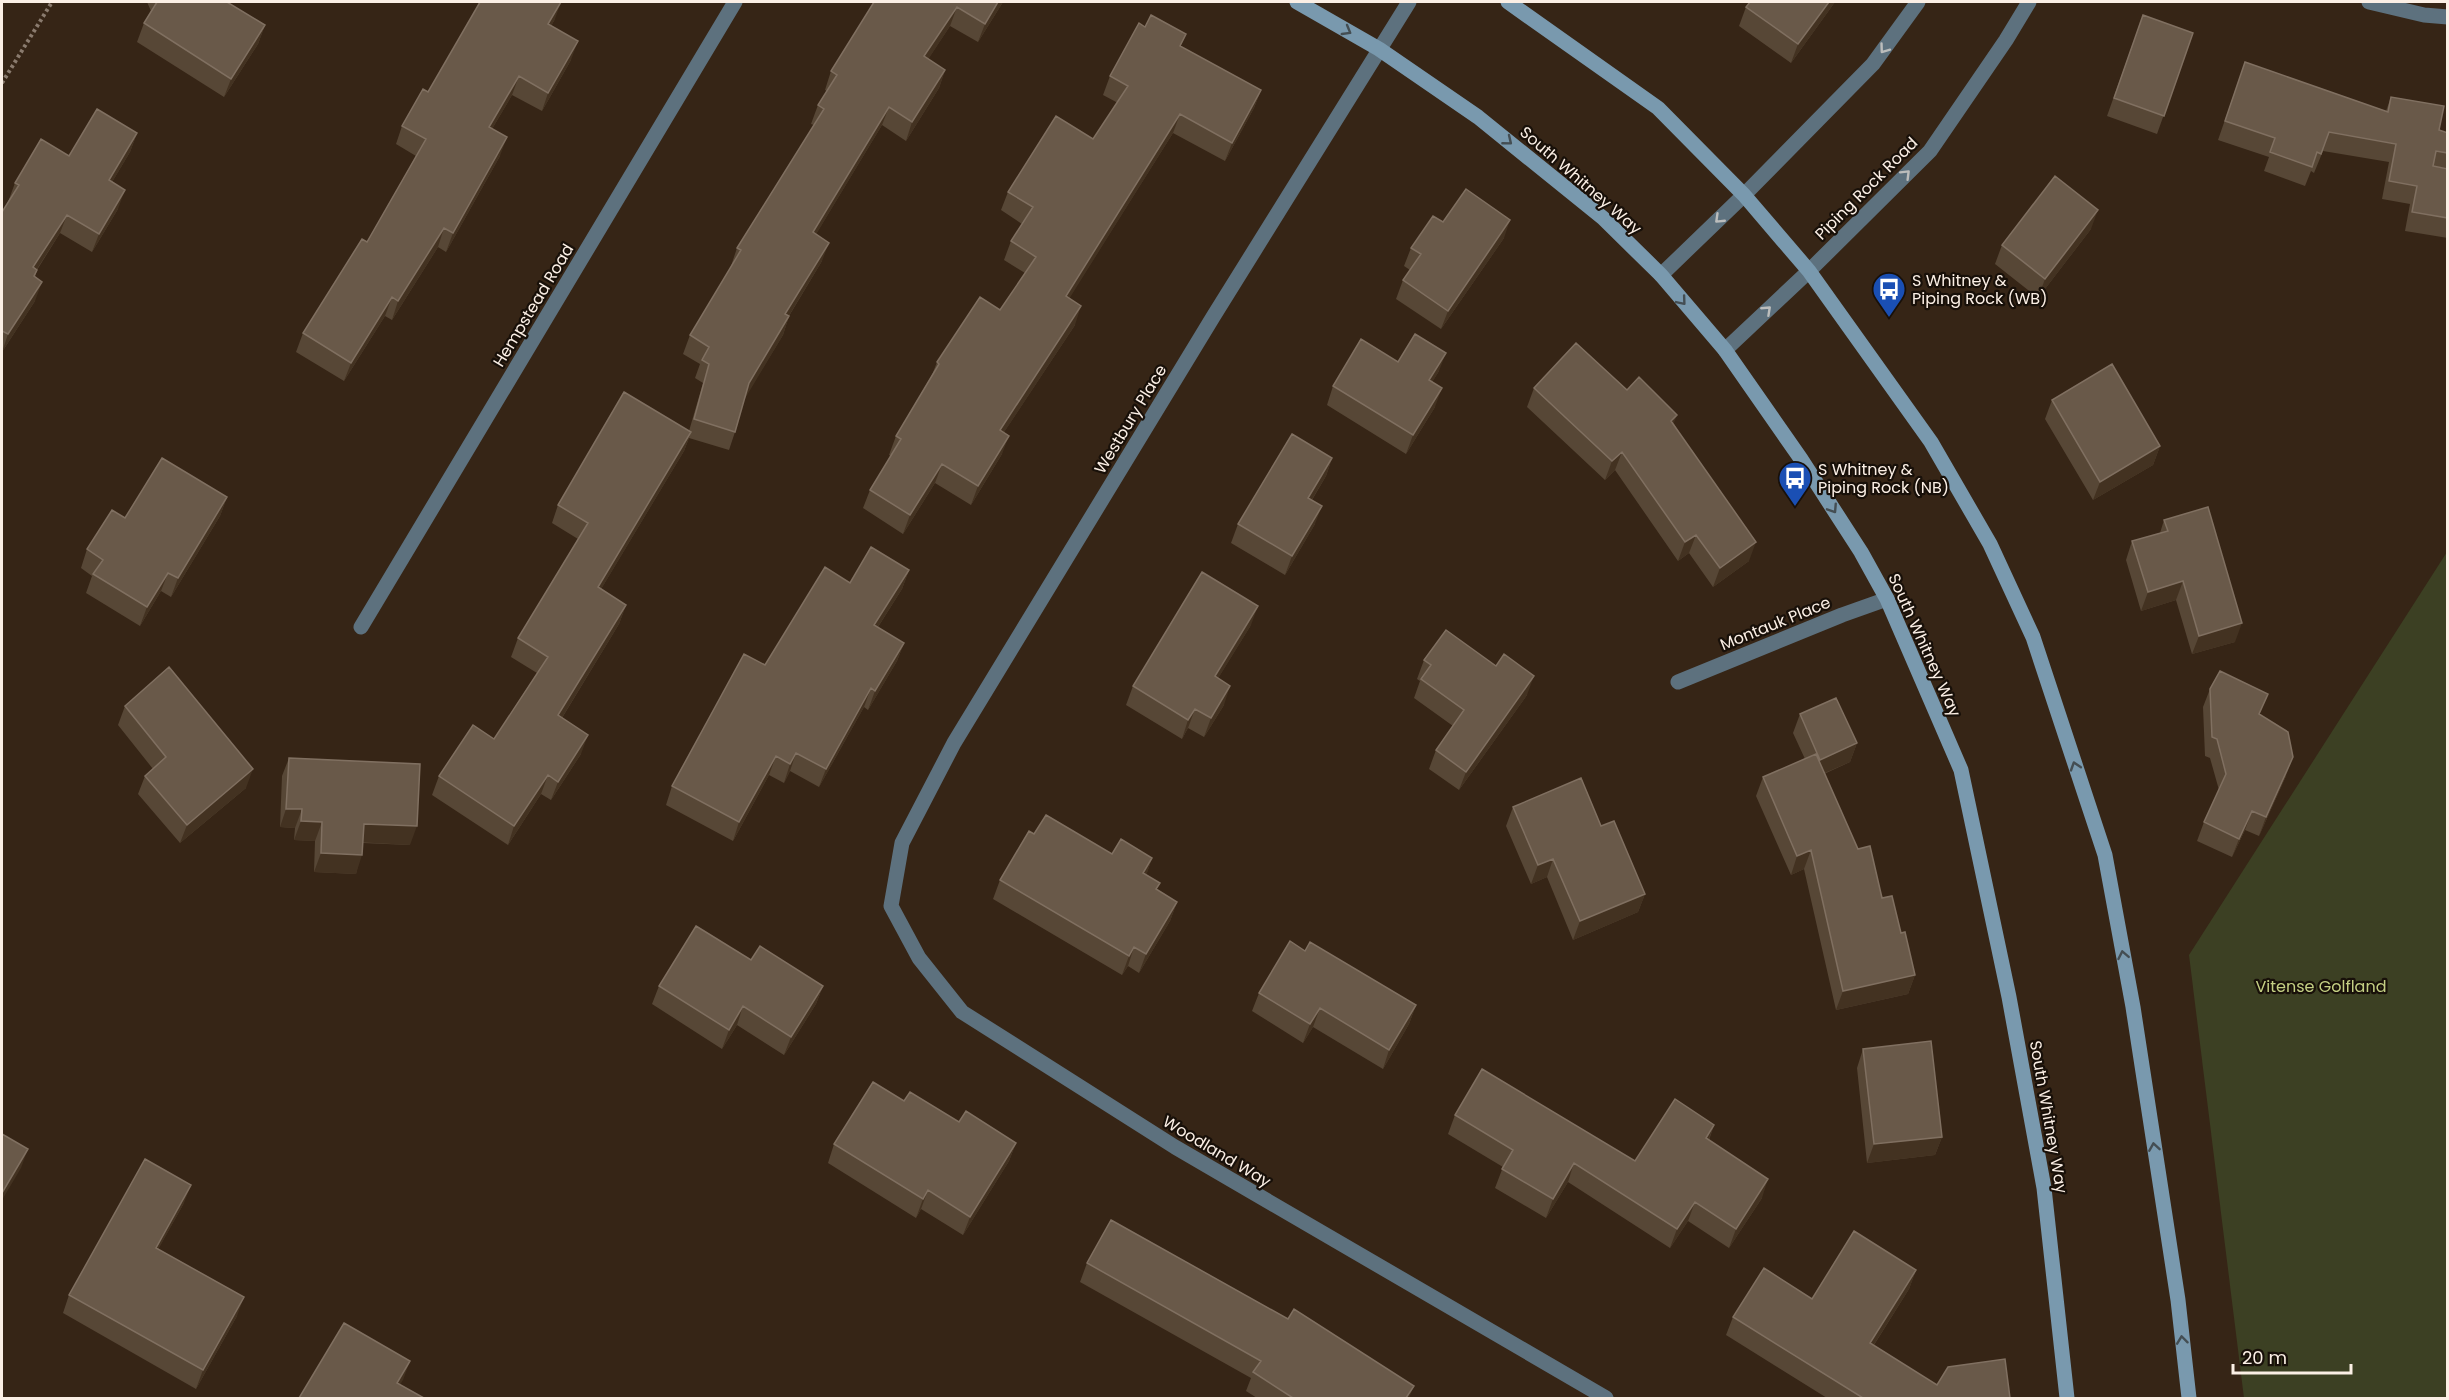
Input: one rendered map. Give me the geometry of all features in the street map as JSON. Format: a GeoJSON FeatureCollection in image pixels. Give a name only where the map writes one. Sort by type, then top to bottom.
{"type":"FeatureCollection","features":[{"type":"Feature","properties":{"kind":"main road","name":"South Whitney Way"},"geometry":{"type":"LineString","coordinates":[[1297,2],[1379,49],[1478,117],[1603,218],[1661,275],[1725,351],[1801,459],[1861,552],[1887,599],[1961,770],[2009,997],[2044,1188],[2067,1398]]}},
{"type":"Feature","properties":{"kind":"main road"},"geometry":{"type":"LineString","coordinates":[[1508,2],[1658,108],[1744,195],[1809,272],[1931,442],[1990,544],[2033,637],[2104,855],[2133,1007],[2178,1300],[2189,1398]]}},
{"type":"Feature","properties":{"kind":"street","name":"Hempstead Road"},"geometry":{"type":"LineString","coordinates":[[361,627],[735,2]]}},
{"type":"Feature","properties":{"kind":"street","name":"Westbury Place"},"geometry":{"type":"LineString","coordinates":[[898,864],[902,843],[954,743],[1206,327],[1409,2]]}},
{"type":"Feature","properties":{"kind":"street"},"geometry":{"type":"LineString","coordinates":[[1661,275],[1744,195],[1873,64],[1918,2]]}},
{"type":"Feature","properties":{"kind":"street","name":"Piping Rock Road"},"geometry":{"type":"LineString","coordinates":[[1725,351],[1809,272],[1930,151],[2006,40],[2029,2]]}},
{"type":"Feature","properties":{"kind":"street"},"geometry":{"type":"LineString","coordinates":[[2370,2],[2424,15],[2448,17]]}},
{"type":"Feature","properties":{"kind":"street","name":"Montauk Place"},"geometry":{"type":"LineString","coordinates":[[1678,682],[1887,599]]}},
{"type":"Feature","properties":{"kind":"street","name":"Woodland Way"},"geometry":{"type":"LineString","coordinates":[[898,864],[891,906],[919,958],[962,1012],[1175,1148],[1606,1398]]}},
{"type":"Feature","properties":{"kind":"path"},"geometry":{"type":"LineString","coordinates":[[2,83],[52,2]]}},
{"type":"Feature","properties":{"kind":"green space","name":"Vitense Golfland"},"geometry":{"type":"Polygon","coordinates":[[[2447,552],[2447,1398],[2244,1398],[2189,955],[2447,552]]]}},
{"type":"Feature","properties":{"kind":"building"},"geometry":{"type":"Polygon","coordinates":[[[157,2],[227,2],[265,25],[231,79],[144,23],[157,2]]]}},
{"type":"Feature","properties":{"kind":"building"},"geometry":{"type":"Polygon","coordinates":[[[480,2],[561,2],[548,24],[578,41],[548,93],[519,76],[489,127],[507,137],[453,233],[444,228],[398,301],[392,297],[351,363],[303,333],[362,239],[367,242],[426,139],[402,126],[423,89],[428,92],[480,2]]]}},
{"type":"Feature","properties":{"kind":"building"},"geometry":{"type":"Polygon","coordinates":[[[874,2],[998,2],[985,24],[957,7],[924,56],[945,70],[912,122],[889,107],[813,232],[829,243],[785,314],[789,316],[749,383],[735,432],[694,419],[709,364],[702,360],[709,347],[690,335],[741,250],[737,248],[824,109],[818,105],[837,75],[831,71],[874,2]]]}},
{"type":"Feature","properties":{"kind":"building"},"geometry":{"type":"Polygon","coordinates":[[[1750,2],[1829,2],[1798,44],[1746,7],[1750,2]]]}},
{"type":"Feature","properties":{"kind":"building"},"geometry":{"type":"Polygon","coordinates":[[[1151,15],[1186,34],[1180,46],[1261,90],[1232,143],[1180,114],[1066,296],[1081,306],[1000,430],[1009,436],[978,486],[942,464],[910,515],[870,490],[901,439],[896,436],[939,364],[937,362],[980,297],[1000,310],[1036,257],[1011,241],[1033,207],[1008,192],[1056,116],[1093,139],[1128,86],[1110,76],[1139,23],[1145,27],[1151,15]]]}},
{"type":"Feature","properties":{"kind":"building"},"geometry":{"type":"Polygon","coordinates":[[[2143,15],[2193,33],[2164,116],[2114,98],[2143,15]]]}},
{"type":"Feature","properties":{"kind":"building"},"geometry":{"type":"Polygon","coordinates":[[[2245,62],[2388,112],[2391,97],[2444,106],[2439,130],[2448,133],[2448,153],[2436,151],[2433,166],[2448,169],[2448,218],[2412,212],[2417,186],[2389,181],[2396,144],[2329,132],[2321,154],[2317,152],[2312,167],[2270,152],[2275,138],[2225,121],[2245,62]]]}},
{"type":"Feature","properties":{"kind":"building"},"geometry":{"type":"Polygon","coordinates":[[[97,109],[137,133],[109,180],[125,190],[99,234],[67,215],[33,267],[37,270],[34,276],[42,282],[8,334],[2,331],[2,212],[19,185],[15,183],[41,139],[69,156],[97,109]]]}},
{"type":"Feature","properties":{"kind":"building"},"geometry":{"type":"Polygon","coordinates":[[[2055,176],[2098,210],[2045,279],[2002,245],[2055,176]]]}},
{"type":"Feature","properties":{"kind":"building"},"geometry":{"type":"Polygon","coordinates":[[[1466,189],[1510,220],[1448,311],[1403,280],[1421,254],[1411,248],[1433,216],[1443,222],[1466,189]]]}},
{"type":"Feature","properties":{"kind":"building"},"geometry":{"type":"Polygon","coordinates":[[[1415,334],[1446,353],[1429,380],[1442,388],[1413,435],[1333,386],[1361,339],[1398,362],[1415,334]]]}},
{"type":"Feature","properties":{"kind":"building"},"geometry":{"type":"Polygon","coordinates":[[[1576,343],[1627,390],[1639,377],[1677,415],[1671,421],[1756,542],[1720,568],[1696,535],[1685,542],[1622,452],[1612,461],[1534,388],[1576,343]]]}},
{"type":"Feature","properties":{"kind":"building"},"geometry":{"type":"Polygon","coordinates":[[[2112,364],[2160,446],[2100,482],[2052,400],[2112,364]]]}},
{"type":"Feature","properties":{"kind":"building"},"geometry":{"type":"Polygon","coordinates":[[[624,392],[691,432],[598,587],[626,605],[558,715],[588,735],[558,782],[548,775],[514,826],[439,776],[473,725],[494,739],[548,657],[518,638],[588,523],[558,505],[624,392]]]}},
{"type":"Feature","properties":{"kind":"building"},"geometry":{"type":"Polygon","coordinates":[[[1292,434],[1332,458],[1308,498],[1322,506],[1292,556],[1238,524],[1292,434]]]}},
{"type":"Feature","properties":{"kind":"building"},"geometry":{"type":"Polygon","coordinates":[[[162,458],[227,497],[178,578],[168,573],[147,607],[93,574],[103,560],[87,549],[112,510],[125,518],[162,458]]]}},
{"type":"Feature","properties":{"kind":"building"},"geometry":{"type":"Polygon","coordinates":[[[2208,507],[2242,623],[2199,636],[2183,581],[2148,592],[2132,541],[2168,531],[2164,520],[2208,507]]]}},
{"type":"Feature","properties":{"kind":"building"},"geometry":{"type":"Polygon","coordinates":[[[871,547],[909,570],[874,625],[904,643],[875,691],[871,688],[826,769],[796,753],[790,764],[776,756],[739,822],[672,786],[744,654],[765,665],[825,567],[850,583],[871,547]]]}},
{"type":"Feature","properties":{"kind":"building"},"geometry":{"type":"Polygon","coordinates":[[[1202,572],[1258,606],[1215,676],[1230,686],[1211,718],[1195,709],[1188,720],[1133,686],[1202,572]]]}},
{"type":"Feature","properties":{"kind":"building"},"geometry":{"type":"Polygon","coordinates":[[[1446,630],[1496,666],[1504,654],[1534,676],[1466,772],[1436,750],[1464,710],[1421,679],[1431,665],[1424,660],[1446,630]]]}},
{"type":"Feature","properties":{"kind":"building"},"geometry":{"type":"Polygon","coordinates":[[[169,667],[253,769],[187,825],[145,776],[166,757],[125,706],[169,667]]]}},
{"type":"Feature","properties":{"kind":"building"},"geometry":{"type":"Polygon","coordinates":[[[2220,671],[2268,694],[2259,714],[2288,732],[2293,757],[2266,817],[2252,811],[2239,839],[2204,822],[2226,774],[2217,739],[2212,737],[2210,689],[2220,671]]]}},
{"type":"Feature","properties":{"kind":"building"},"geometry":{"type":"Polygon","coordinates":[[[1836,698],[1857,743],[1820,760],[1800,714],[1836,698]]]}},
{"type":"Feature","properties":{"kind":"building"},"geometry":{"type":"Polygon","coordinates":[[[1816,754],[1858,849],[1870,846],[1882,898],[1892,896],[1901,933],[1905,932],[1915,975],[1843,991],[1811,850],[1797,856],[1763,777],[1816,754]]]}},
{"type":"Feature","properties":{"kind":"building"},"geometry":{"type":"Polygon","coordinates":[[[289,758],[420,764],[417,826],[364,824],[362,855],[321,853],[322,822],[301,821],[302,809],[286,809],[289,758]]]}},
{"type":"Feature","properties":{"kind":"building"},"geometry":{"type":"Polygon","coordinates":[[[1581,778],[1601,826],[1614,821],[1645,894],[1580,921],[1553,859],[1538,865],[1513,807],[1581,778]]]}},
{"type":"Feature","properties":{"kind":"building"},"geometry":{"type":"Polygon","coordinates":[[[1046,815],[1112,854],[1121,839],[1152,858],[1143,873],[1160,883],[1156,889],[1177,902],[1146,954],[1134,947],[1129,956],[1000,880],[1029,831],[1034,834],[1046,815]]]}},
{"type":"Feature","properties":{"kind":"building"},"geometry":{"type":"Polygon","coordinates":[[[696,926],[751,960],[760,946],[823,986],[791,1037],[743,1006],[729,1030],[659,986],[696,926]]]}},
{"type":"Feature","properties":{"kind":"building"},"geometry":{"type":"Polygon","coordinates":[[[1290,941],[1305,951],[1310,942],[1416,1005],[1389,1050],[1320,1008],[1310,1024],[1259,993],[1290,941]]]}},
{"type":"Feature","properties":{"kind":"building"},"geometry":{"type":"Polygon","coordinates":[[[1931,1041],[1942,1137],[1874,1144],[1863,1049],[1931,1041]]]}},
{"type":"Feature","properties":{"kind":"building"},"geometry":{"type":"Polygon","coordinates":[[[1482,1069],[1635,1161],[1675,1099],[1714,1125],[1706,1138],[1768,1179],[1736,1229],[1695,1202],[1677,1229],[1574,1163],[1553,1199],[1502,1169],[1513,1150],[1455,1115],[1482,1069]]]}},
{"type":"Feature","properties":{"kind":"building"},"geometry":{"type":"Polygon","coordinates":[[[873,1082],[904,1101],[910,1092],[959,1122],[966,1111],[1016,1143],[970,1217],[928,1190],[923,1199],[834,1144],[873,1082]]]}},
{"type":"Feature","properties":{"kind":"building"},"geometry":{"type":"Polygon","coordinates":[[[2,1134],[28,1149],[2,1193],[2,1134]]]}},
{"type":"Feature","properties":{"kind":"building"},"geometry":{"type":"Polygon","coordinates":[[[145,1159],[191,1185],[156,1248],[244,1297],[203,1370],[69,1295],[145,1159]]]}},
{"type":"Feature","properties":{"kind":"building"},"geometry":{"type":"Polygon","coordinates":[[[1111,1220],[1288,1319],[1294,1309],[1414,1386],[1406,1398],[1293,1398],[1253,1372],[1261,1361],[1087,1263],[1111,1220]]]}},
{"type":"Feature","properties":{"kind":"building"},"geometry":{"type":"Polygon","coordinates":[[[1854,1231],[1916,1270],[1870,1343],[1937,1385],[1948,1367],[2005,1359],[2010,1398],[1863,1398],[1733,1317],[1764,1268],[1812,1299],[1854,1231]]]}},
{"type":"Feature","properties":{"kind":"building"},"geometry":{"type":"Polygon","coordinates":[[[344,1323],[410,1361],[397,1383],[424,1398],[299,1398],[344,1323]]]}},
{"type":"Feature","properties":{"kind":"place","name":"S Whitney & Piping Rock (WB)"},"geometry":{"type":"Point","coordinates":[1889,318]}},
{"type":"Feature","properties":{"kind":"place","name":"S Whitney & Piping Rock (NB)"},"geometry":{"type":"Point","coordinates":[1795,507]}}]}
